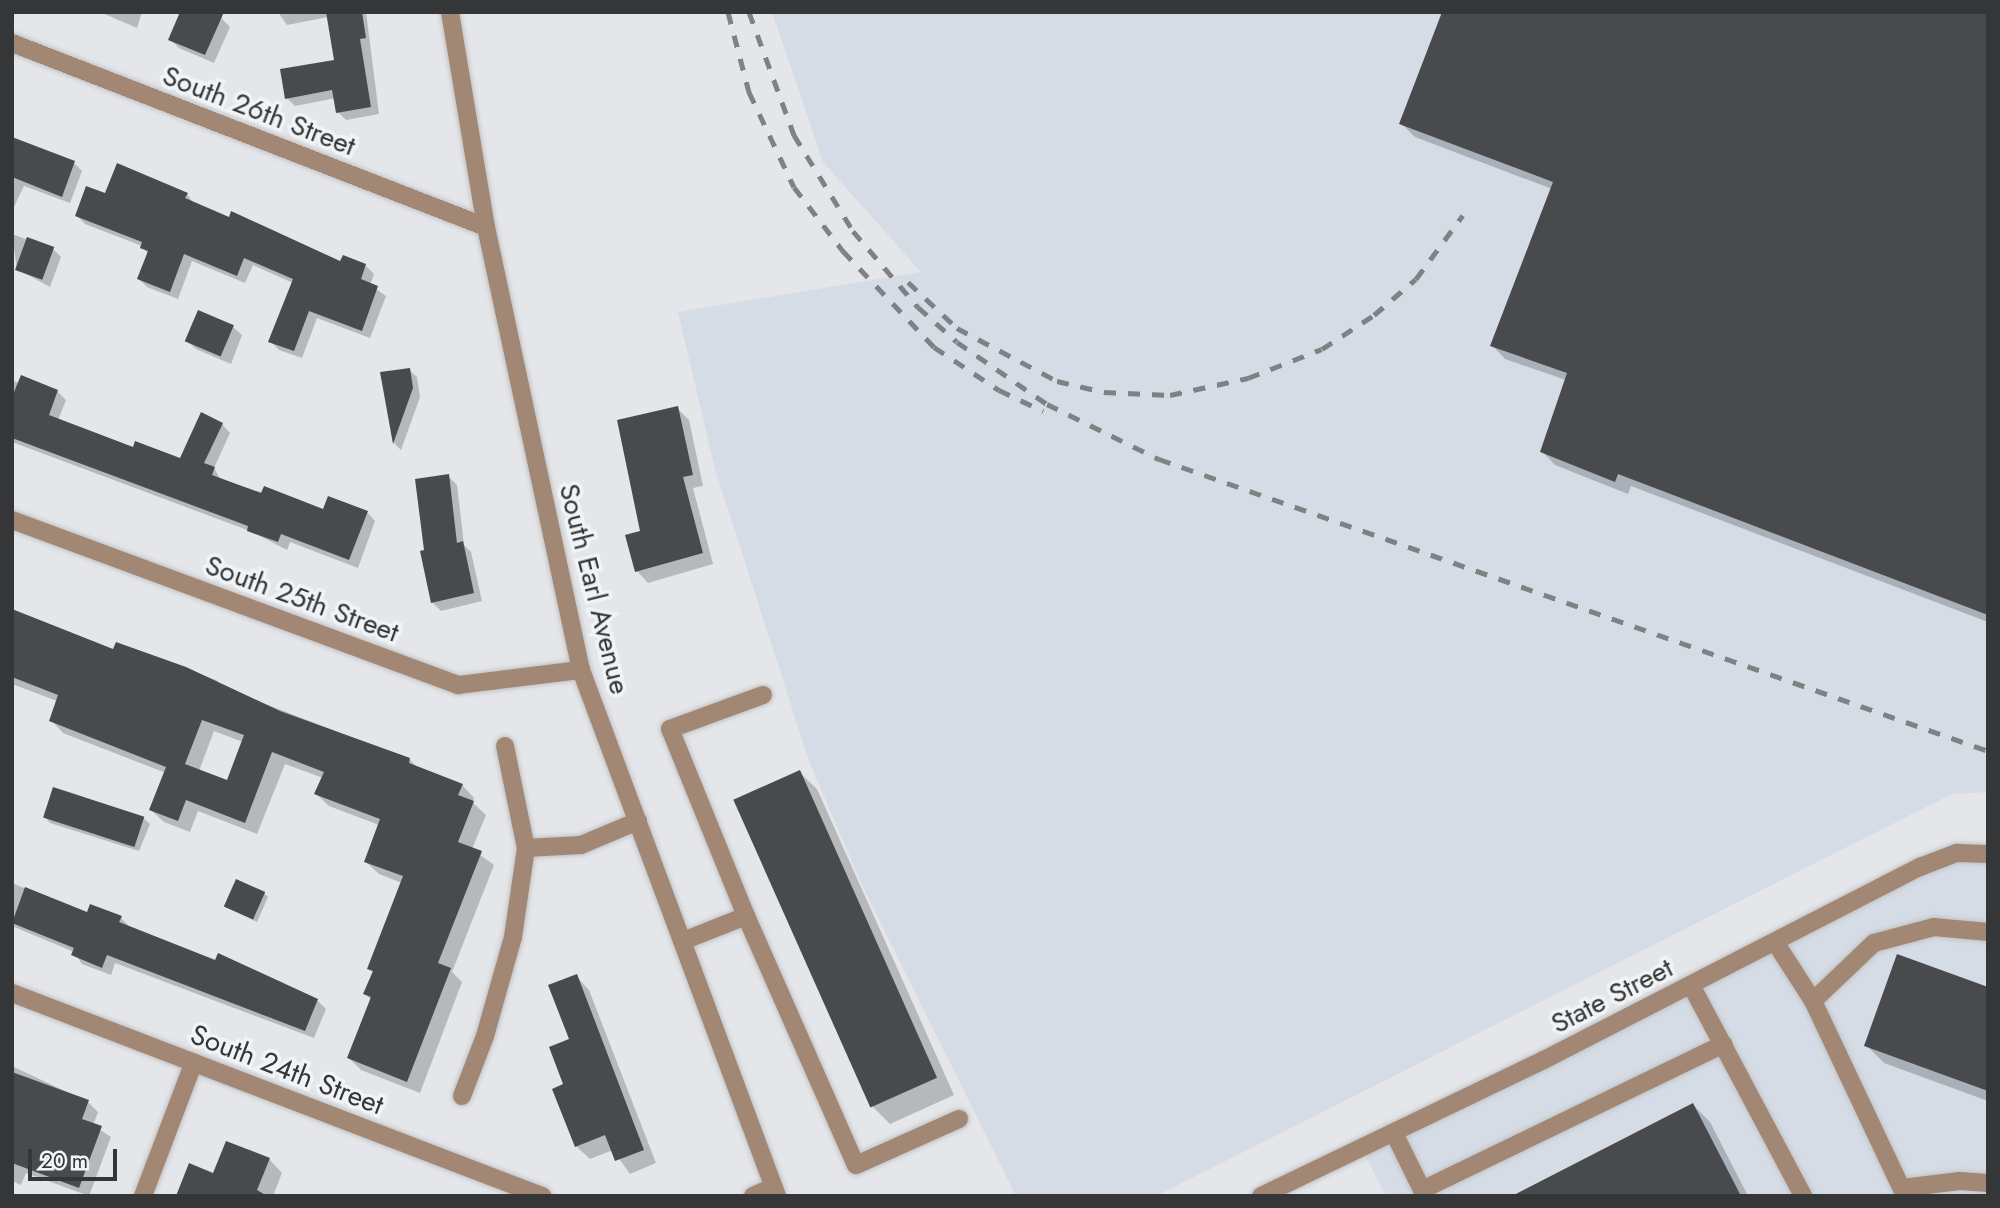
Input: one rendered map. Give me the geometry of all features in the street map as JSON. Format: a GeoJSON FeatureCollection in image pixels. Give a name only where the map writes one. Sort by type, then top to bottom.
{"type":"FeatureCollection","features":[{"type":"Feature","properties":{"kind":"street","name":"South Earl Avenue"},"geometry":{"type":"LineString","coordinates":[[450,12],[486,228],[581,670],[775,1191]]}},
{"type":"Feature","properties":{"kind":"street","name":"South 26th Street"},"geometry":{"type":"LineString","coordinates":[[12,43],[486,228]]}},
{"type":"Feature","properties":{"kind":"street","name":"South 25th Street"},"geometry":{"type":"LineString","coordinates":[[12,520],[458,685],[581,670]]}},
{"type":"Feature","properties":{"kind":"street"},"geometry":{"type":"LineString","coordinates":[[763,695],[670,729],[746,916],[856,1166],[959,1119]]}},
{"type":"Feature","properties":{"kind":"street"},"geometry":{"type":"LineString","coordinates":[[462,1096],[485,1036],[513,937],[526,848],[506,746]]}},
{"type":"Feature","properties":{"kind":"street"},"geometry":{"type":"LineString","coordinates":[[526,848],[581,845],[638,821]]}},
{"type":"Feature","properties":{"kind":"street","name":"State Street"},"geometry":{"type":"LineString","coordinates":[[1261,1196],[1691,985],[1920,867],[1958,853],[1988,854]]}},
{"type":"Feature","properties":{"kind":"street"},"geometry":{"type":"LineString","coordinates":[[683,941],[746,916]]}},
{"type":"Feature","properties":{"kind":"street"},"geometry":{"type":"LineString","coordinates":[[1813,1001],[1874,943],[1934,927],[1988,932]]}},
{"type":"Feature","properties":{"kind":"street"},"geometry":{"type":"LineString","coordinates":[[1775,942],[1813,1001],[1904,1192],[1960,1181],[1988,1183]]}},
{"type":"Feature","properties":{"kind":"street"},"geometry":{"type":"LineString","coordinates":[[1691,985],[1803,1196]]}},
{"type":"Feature","properties":{"kind":"street","name":"South 24th Street"},"geometry":{"type":"LineString","coordinates":[[12,993],[542,1196]]}},
{"type":"Feature","properties":{"kind":"street"},"geometry":{"type":"LineString","coordinates":[[1394,1133],[1424,1193],[1724,1044]]}},
{"type":"Feature","properties":{"kind":"street"},"geometry":{"type":"LineString","coordinates":[[143,1196],[194,1062]]}},
{"type":"Feature","properties":{"kind":"street"},"geometry":{"type":"LineString","coordinates":[[753,1196],[775,1191]]}},
{"type":"Feature","properties":{"kind":"shaded area"},"geometry":{"type":"Polygon","coordinates":[[[772,12],[1988,12],[1988,792],[1952,794],[1156,1196],[1016,1196],[862,885],[809,761],[715,469],[678,312],[921,272],[823,162],[772,12]]]}},
{"type":"Feature","properties":{"kind":"shaded area"},"geometry":{"type":"Polygon","coordinates":[[[1988,854],[1988,1196],[1386,1196],[1361,1148],[1920,867],[1988,854]]]}},
{"type":"Feature","properties":{"kind":"building"},"geometry":{"type":"Polygon","coordinates":[[[180,12],[224,12],[205,55],[168,40],[180,12]]]}},
{"type":"Feature","properties":{"kind":"building"},"geometry":{"type":"Polygon","coordinates":[[[326,12],[362,12],[366,38],[360,39],[371,107],[336,113],[332,90],[285,99],[280,69],[334,60],[326,12]]]}},
{"type":"Feature","properties":{"kind":"building"},"geometry":{"type":"Polygon","coordinates":[[[1442,12],[1988,12],[1988,615],[1618,474],[1615,482],[1540,452],[1567,373],[1490,346],[1553,182],[1399,124],[1442,12]]]}},
{"type":"Feature","properties":{"kind":"building"},"geometry":{"type":"Polygon","coordinates":[[[12,137],[75,161],[62,197],[12,177],[12,137]]]}},
{"type":"Feature","properties":{"kind":"building"},"geometry":{"type":"Polygon","coordinates":[[[117,163],[188,193],[185,198],[229,217],[231,211],[340,261],[343,255],[366,264],[361,279],[378,286],[362,331],[309,311],[294,351],[268,342],[293,279],[244,258],[237,276],[184,254],[170,292],[137,279],[148,251],[140,248],[142,242],[75,216],[86,186],[105,193],[117,163]]]}},
{"type":"Feature","properties":{"kind":"building"},"geometry":{"type":"Polygon","coordinates":[[[27,237],[54,247],[42,280],[15,270],[27,237]]]}},
{"type":"Feature","properties":{"kind":"building"},"geometry":{"type":"Polygon","coordinates":[[[198,310],[234,325],[221,357],[185,341],[198,310]]]}},
{"type":"Feature","properties":{"kind":"building"},"geometry":{"type":"Polygon","coordinates":[[[410,368],[413,388],[393,444],[380,372],[410,368]]]}},
{"type":"Feature","properties":{"kind":"building"},"geometry":{"type":"Polygon","coordinates":[[[21,375],[58,390],[49,415],[133,447],[135,441],[180,458],[201,412],[223,423],[204,463],[215,467],[212,475],[261,493],[264,486],[323,509],[328,496],[368,511],[349,560],[281,534],[278,542],[247,531],[248,526],[12,438],[12,397],[21,375]]]}},
{"type":"Feature","properties":{"kind":"building"},"geometry":{"type":"Polygon","coordinates":[[[678,406],[693,475],[683,477],[703,553],[635,572],[625,535],[640,531],[617,420],[678,406]]]}},
{"type":"Feature","properties":{"kind":"building"},"geometry":{"type":"Polygon","coordinates":[[[449,474],[457,543],[463,541],[474,593],[431,603],[420,551],[424,550],[415,479],[449,474]]]}},
{"type":"Feature","properties":{"kind":"building"},"geometry":{"type":"Polygon","coordinates":[[[12,609],[113,649],[116,642],[186,667],[280,711],[410,758],[409,763],[463,784],[458,795],[474,801],[458,842],[482,851],[438,963],[451,968],[407,1082],[347,1058],[371,997],[363,994],[373,971],[367,969],[403,876],[364,862],[380,819],[314,794],[324,772],[272,752],[245,823],[186,800],[178,821],[149,810],[166,767],[49,721],[58,695],[12,677],[12,609]],[[202,720],[185,764],[227,780],[244,735],[202,720]]]}},
{"type":"Feature","properties":{"kind":"building"},"geometry":{"type":"Polygon","coordinates":[[[800,770],[937,1078],[870,1108],[733,800],[800,770]]]}},
{"type":"Feature","properties":{"kind":"building"},"geometry":{"type":"Polygon","coordinates":[[[53,787],[144,817],[134,847],[43,817],[53,787]]]}},
{"type":"Feature","properties":{"kind":"building"},"geometry":{"type":"Polygon","coordinates":[[[236,879],[265,892],[253,919],[224,906],[236,879]]]}},
{"type":"Feature","properties":{"kind":"building"},"geometry":{"type":"Polygon","coordinates":[[[25,887],[87,912],[90,904],[122,916],[119,922],[215,960],[218,953],[318,999],[305,1031],[107,955],[102,968],[71,955],[74,948],[12,923],[25,887]]]}},
{"type":"Feature","properties":{"kind":"building"},"geometry":{"type":"Polygon","coordinates":[[[1897,954],[1988,987],[1988,1091],[1864,1046],[1897,954]]]}},
{"type":"Feature","properties":{"kind":"building"},"geometry":{"type":"Polygon","coordinates":[[[577,974],[644,1150],[615,1161],[605,1135],[575,1147],[552,1089],[563,1084],[549,1047],[569,1039],[548,985],[577,974]]]}},
{"type":"Feature","properties":{"kind":"building"},"geometry":{"type":"Polygon","coordinates":[[[12,1072],[89,1100],[82,1119],[102,1126],[79,1188],[12,1163],[12,1072]]]}},
{"type":"Feature","properties":{"kind":"building"},"geometry":{"type":"Polygon","coordinates":[[[1693,1103],[1741,1196],[1512,1196],[1693,1103]]]}},
{"type":"Feature","properties":{"kind":"building"},"geometry":{"type":"Polygon","coordinates":[[[226,1141],[270,1158],[257,1190],[267,1196],[176,1196],[189,1163],[213,1173],[226,1141]]]}},
{"type":"Feature","properties":{"kind":"railway"},"geometry":{"type":"LineString","coordinates":[[728,12],[749,92],[794,187],[843,251],[934,347],[999,390],[1043,411]]}},
{"type":"Feature","properties":{"kind":"railway"},"geometry":{"type":"LineString","coordinates":[[749,12],[794,135],[853,231],[918,307],[957,342],[1047,404],[1159,459],[1988,751]]}},
{"type":"Feature","properties":{"kind":"railway"},"geometry":{"type":"LineString","coordinates":[[908,282],[957,328],[1057,381],[1104,392],[1170,395],[1248,378],[1322,349],[1374,315],[1416,279],[1463,215]]}}]}
